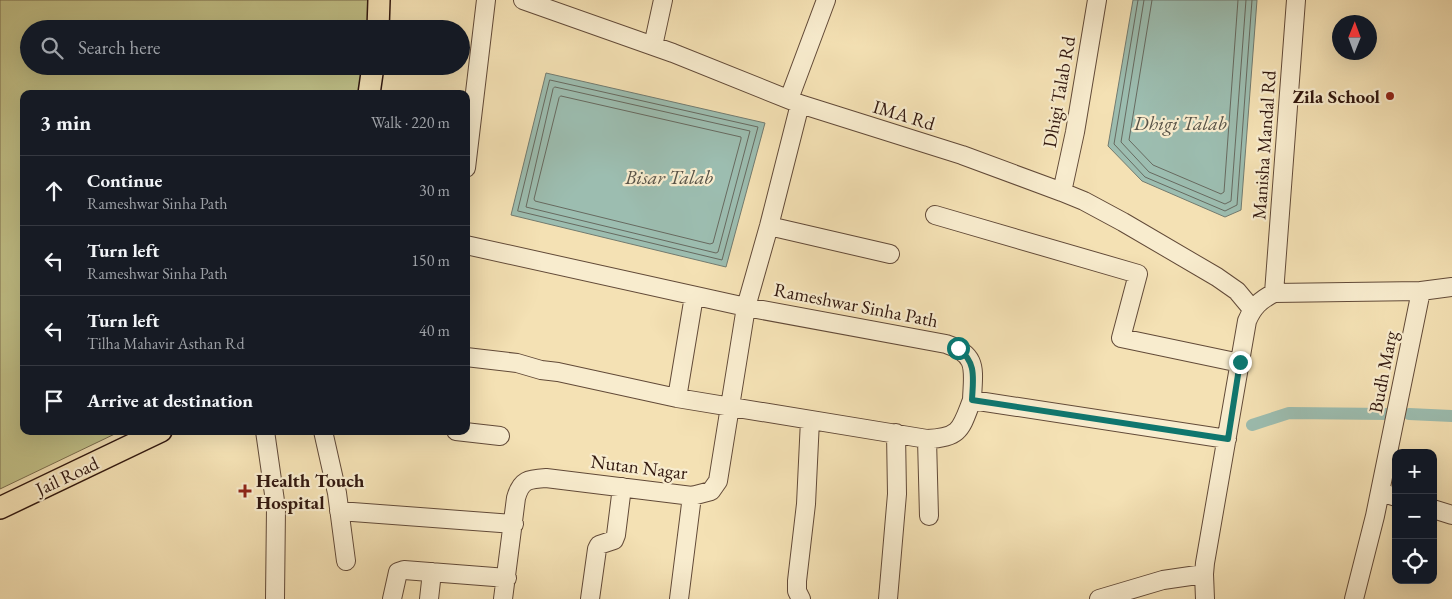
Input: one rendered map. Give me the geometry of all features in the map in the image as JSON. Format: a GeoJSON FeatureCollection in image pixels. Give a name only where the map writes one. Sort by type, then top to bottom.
{"type":"FeatureCollection","features":[{"type":"Feature","properties":{"kind":"main road"},"geometry":{"type":"LineString","coordinates":[[378,20],[379,0]]}},
{"type":"Feature","properties":{"kind":"main road"},"geometry":{"type":"LineString","coordinates":[[370,90],[372,75]]}},
{"type":"Feature","properties":{"kind":"main road","name":"Jail Road"},"geometry":{"type":"LineString","coordinates":[[0,508],[153,435]]}},
{"type":"Feature","properties":{"kind":"street"},"geometry":{"type":"LineString","coordinates":[[470,134],[486,0]]}},
{"type":"Feature","properties":{"kind":"street","name":"IMA Rd"},"geometry":{"type":"LineString","coordinates":[[523,0],[653,46],[794,102],[962,155],[1084,201],[1217,277],[1237,291],[1252,309]]}},
{"type":"Feature","properties":{"kind":"street"},"geometry":{"type":"LineString","coordinates":[[653,46],[663,0]]}},
{"type":"Feature","properties":{"kind":"street","name":"Nutan Nagar"},"geometry":{"type":"LineString","coordinates":[[503,599],[516,498],[519,488],[524,482],[533,478],[546,478],[692,496],[711,491],[718,480],[746,307],[769,226],[794,102],[826,0]]}},
{"type":"Feature","properties":{"kind":"street","name":"Dhigi Talab Rd"},"geometry":{"type":"LineString","coordinates":[[1062,192],[1075,132],[1097,0]]}},
{"type":"Feature","properties":{"kind":"street","name":"Manisha Mandal Rd"},"geometry":{"type":"LineString","coordinates":[[1274,293],[1296,0]]}},
{"type":"Feature","properties":{"kind":"street"},"geometry":{"type":"LineString","coordinates":[[935,215],[1138,274],[1121,338],[1240,362]]}},
{"type":"Feature","properties":{"kind":"street"},"geometry":{"type":"LineString","coordinates":[[769,226],[890,254]]}},
{"type":"Feature","properties":{"kind":"street","name":"Rameshwar Sinha Path"},"geometry":{"type":"LineString","coordinates":[[470,246],[746,307],[946,344],[958,348],[967,355],[973,368],[972,400],[962,426],[956,434],[927,439]]}},
{"type":"Feature","properties":{"kind":"street"},"geometry":{"type":"LineString","coordinates":[[1205,599],[1204,574],[1247,321],[1252,309],[1257,303],[1274,293],[1421,291],[1452,287]]}},
{"type":"Feature","properties":{"kind":"street","name":"Budh Marg"},"geometry":{"type":"LineString","coordinates":[[1354,599],[1388,495],[1421,291]]}},
{"type":"Feature","properties":{"kind":"street"},"geometry":{"type":"LineString","coordinates":[[677,398],[694,296]]}},
{"type":"Feature","properties":{"kind":"street"},"geometry":{"type":"LineString","coordinates":[[470,357],[517,363],[541,370],[730,408],[927,439],[929,516]]}},
{"type":"Feature","properties":{"kind":"street"},"geometry":{"type":"LineString","coordinates":[[972,400],[1228,439]]}},
{"type":"Feature","properties":{"kind":"street"},"geometry":{"type":"LineString","coordinates":[[800,599],[797,591],[797,581],[806,504],[810,420]]}},
{"type":"Feature","properties":{"kind":"street"},"geometry":{"type":"LineString","coordinates":[[470,433],[500,436]]}},
{"type":"Feature","properties":{"kind":"street"},"geometry":{"type":"LineString","coordinates":[[888,599],[897,494],[896,433]]}},
{"type":"Feature","properties":{"kind":"street"},"geometry":{"type":"LineString","coordinates":[[265,435],[276,508],[275,599]]}},
{"type":"Feature","properties":{"kind":"street"},"geometry":{"type":"LineString","coordinates":[[324,435],[339,511],[346,560]]}},
{"type":"Feature","properties":{"kind":"street"},"geometry":{"type":"LineString","coordinates":[[590,599],[597,549],[599,545],[614,540],[616,535],[622,487]]}},
{"type":"Feature","properties":{"kind":"street"},"geometry":{"type":"LineString","coordinates":[[679,599],[692,496]]}},
{"type":"Feature","properties":{"kind":"street"},"geometry":{"type":"LineString","coordinates":[[1437,510],[1452,515]]}},
{"type":"Feature","properties":{"kind":"street"},"geometry":{"type":"LineString","coordinates":[[339,511],[514,524]]}},
{"type":"Feature","properties":{"kind":"street"},"geometry":{"type":"LineString","coordinates":[[392,599],[398,572],[404,570],[507,578]]}},
{"type":"Feature","properties":{"kind":"street"},"geometry":{"type":"LineString","coordinates":[[429,599],[432,572]]}},
{"type":"Feature","properties":{"kind":"street"},"geometry":{"type":"LineString","coordinates":[[1099,599],[1164,580],[1204,574]]}},
{"type":"Feature","properties":{"kind":"shaded area"},"geometry":{"type":"Polygon","coordinates":[[[0,0],[373,0],[372,20],[20,20],[20,75],[362,75],[359,90],[20,90],[20,435],[113,435],[0,489],[0,0]]]}},
{"type":"Feature","properties":{"kind":"water","name":"Dhigi Talab"},"geometry":{"type":"Polygon","coordinates":[[[1133,0],[1257,0],[1241,210],[1225,217],[1142,181],[1108,146],[1133,0]]]}},
{"type":"Feature","properties":{"kind":"water","name":"Bisar Talab"},"geometry":{"type":"Polygon","coordinates":[[[546,73],[765,123],[726,267],[511,215],[546,73]]]}},
{"type":"Feature","properties":{"kind":"waterway"},"geometry":{"type":"LineString","coordinates":[[1252,425],[1289,413],[1388,414]]}},
{"type":"Feature","properties":{"kind":"waterway"},"geometry":{"type":"LineString","coordinates":[[1409,414],[1452,416]]}},
{"type":"Feature","properties":{"kind":"place","name":"Zila School"},"geometry":{"type":"Point","coordinates":[1390,96]}},
{"type":"Feature","properties":{"kind":"place","name":"Health Touch Hospital"},"geometry":{"type":"Point","coordinates":[245,491]}},
{"type":"Feature","properties":{"kind":"route"},"geometry":{"type":"LineString","coordinates":[[958,348],[967,355],[973,368],[972,400],[1228,439],[1240,362]]}}]}
